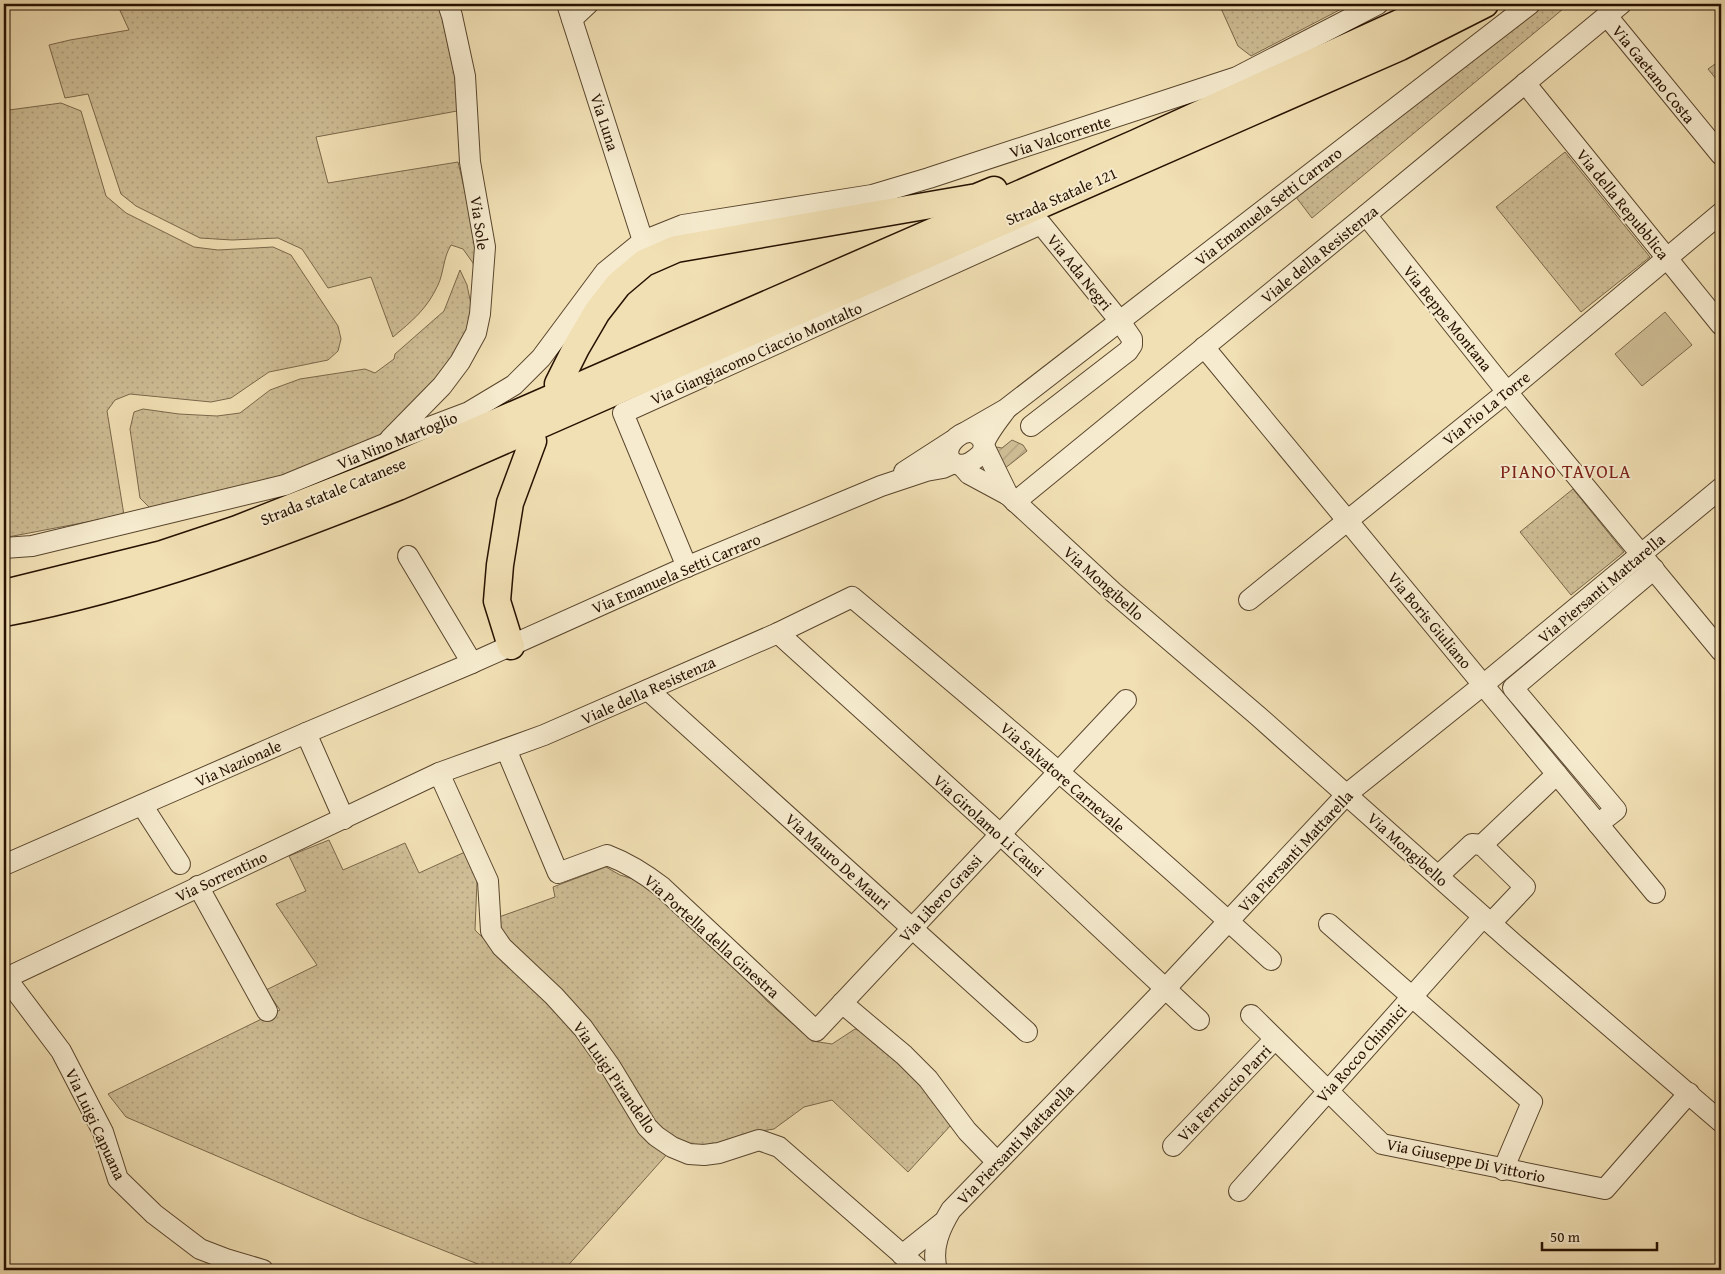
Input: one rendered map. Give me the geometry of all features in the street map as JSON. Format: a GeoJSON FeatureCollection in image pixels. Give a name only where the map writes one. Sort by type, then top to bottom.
{"type":"FeatureCollection","features":[{"type":"Feature","properties":{"kind":"main road","name":"Strada Statale 121"},"geometry":{"type":"LineString","coordinates":[[650,355],[1136,143],[1441,4]]}},
{"type":"Feature","properties":{"kind":"main road","name":"Strada Statale 121"},"geometry":{"type":"LineString","coordinates":[[634,384],[1400,47],[1485,4]]}},
{"type":"Feature","properties":{"kind":"main road"},"geometry":{"type":"LineString","coordinates":[[558,384],[597,312],[618,285],[644,263],[652,259],[676,249],[977,197],[1093,147],[1136,143]]}},
{"type":"Feature","properties":{"kind":"main road","name":"Strada statale Catanese"},"geometry":{"type":"LineString","coordinates":[[4,593],[162,554],[237,529],[389,469],[650,355]]}},
{"type":"Feature","properties":{"kind":"main road","name":"Strada statale Catanese"},"geometry":{"type":"LineString","coordinates":[[4,612],[104,590],[170,571],[317,520],[398,487],[634,384]]}},
{"type":"Feature","properties":{"kind":"main road"},"geometry":{"type":"LineString","coordinates":[[511,646],[497,601],[500,565],[510,503],[533,441]]}},
{"type":"Feature","properties":{"kind":"street","name":"Via Sole"},"geometry":{"type":"LineString","coordinates":[[387,443],[442,386],[460,362],[476,333],[480,314],[485,247],[470,162],[465,76],[448,4]]}},
{"type":"Feature","properties":{"kind":"street"},"geometry":{"type":"LineString","coordinates":[[570,11],[588,4]]}},
{"type":"Feature","properties":{"kind":"street","name":"Via Valcorrente"},"geometry":{"type":"LineString","coordinates":[[726,219],[872,195],[1189,94],[1237,76],[1378,4]]}},
{"type":"Feature","properties":{"kind":"street","name":"Via Emanuela Setti Carraro"},"geometry":{"type":"LineString","coordinates":[[1006,409],[1530,4]]}},
{"type":"Feature","properties":{"kind":"street","name":"Viale della Resistenza"},"geometry":{"type":"LineString","coordinates":[[1011,499],[1204,348],[1614,10]]}},
{"type":"Feature","properties":{"kind":"street","name":"Via Gaetano Costa"},"geometry":{"type":"LineString","coordinates":[[1614,10],[1721,155]]}},
{"type":"Feature","properties":{"kind":"street","name":"Via Luna"},"geometry":{"type":"LineString","coordinates":[[570,11],[643,241]]}},
{"type":"Feature","properties":{"kind":"street","name":"Via della Repubblica"},"geometry":{"type":"LineString","coordinates":[[1525,83],[1721,325]]}},
{"type":"Feature","properties":{"kind":"street","name":"Via Pio La Torre"},"geometry":{"type":"LineString","coordinates":[[1249,600],[1507,392],[1721,213]]}},
{"type":"Feature","properties":{"kind":"street","name":"Via Beppe Montana"},"geometry":{"type":"LineString","coordinates":[[1366,215],[1507,392],[1721,650]]}},
{"type":"Feature","properties":{"kind":"street","name":"Via Nino Martoglio"},"geometry":{"type":"LineString","coordinates":[[4,548],[32,546],[285,485],[469,412],[514,384],[541,358],[606,272],[643,241],[683,225],[726,219]]}},
{"type":"Feature","properties":{"kind":"street","name":"Via Ada Negri"},"geometry":{"type":"LineString","coordinates":[[1031,426],[1132,346],[1132,339],[1119,320],[1041,224]]}},
{"type":"Feature","properties":{"kind":"street","name":"Via Giangiacomo Ciaccio Montalto"},"geometry":{"type":"LineString","coordinates":[[686,567],[623,413],[1041,224]]}},
{"type":"Feature","properties":{"kind":"street","name":"Via Boris Giuliano"},"geometry":{"type":"LineString","coordinates":[[1204,348],[1655,892]]}},
{"type":"Feature","properties":{"kind":"street"},"geometry":{"type":"LineString","coordinates":[[881,486],[1006,409]]}},
{"type":"Feature","properties":{"kind":"street"},"geometry":{"type":"LineString","coordinates":[[881,486],[926,471],[968,463],[980,455],[1006,409]]}},
{"type":"Feature","properties":{"kind":"street"},"geometry":{"type":"LineString","coordinates":[[970,432],[979,436],[1011,499],[969,474],[957,464],[948,452],[959,437],[970,432]]}},
{"type":"Feature","properties":{"kind":"street","name":"Via Emanuela Setti Carraro"},"geometry":{"type":"LineString","coordinates":[[472,663],[686,567],[881,486]]}},
{"type":"Feature","properties":{"kind":"street","name":"Via Piersanti Mattarella"},"geometry":{"type":"LineString","coordinates":[[937,1270],[936,1250],[938,1234],[942,1223],[951,1210],[1166,988],[1347,794],[1483,685],[1721,488]]}},
{"type":"Feature","properties":{"kind":"street","name":"Via Mongibello"},"geometry":{"type":"LineString","coordinates":[[1011,499],[1113,592],[1721,1122]]}},
{"type":"Feature","properties":{"kind":"street"},"geometry":{"type":"LineString","coordinates":[[408,556],[472,663]]}},
{"type":"Feature","properties":{"kind":"street"},"geometry":{"type":"LineString","coordinates":[[1598,824],[1616,810],[1513,688],[1654,570]]}},
{"type":"Feature","properties":{"kind":"street","name":"Viale della Resistenza"},"geometry":{"type":"LineString","coordinates":[[439,773],[544,735],[778,633],[852,597]]}},
{"type":"Feature","properties":{"kind":"street","name":"Via Salvatore Carnevale"},"geometry":{"type":"LineString","coordinates":[[852,597],[1058,772],[1271,960]]}},
{"type":"Feature","properties":{"kind":"street","name":"Via Girolamo Li Causi"},"geometry":{"type":"LineString","coordinates":[[778,633],[1000,834],[1199,1020]]}},
{"type":"Feature","properties":{"kind":"street","name":"Via Nazionale"},"geometry":{"type":"LineString","coordinates":[[4,865],[306,733],[472,663]]}},
{"type":"Feature","properties":{"kind":"street","name":"Via Mauro De Mauri"},"geometry":{"type":"LineString","coordinates":[[648,690],[1027,1032]]}},
{"type":"Feature","properties":{"kind":"street","name":"Via Libero Grassi"},"geometry":{"type":"LineString","coordinates":[[816,1031],[1126,700]]}},
{"type":"Feature","properties":{"kind":"street"},"geometry":{"type":"LineString","coordinates":[[306,733],[344,819]]}},
{"type":"Feature","properties":{"kind":"street","name":"Via Portella della Ginestra"},"geometry":{"type":"LineString","coordinates":[[506,749],[558,873],[607,856],[645,873],[816,1031]]}},
{"type":"Feature","properties":{"kind":"street","name":"Via Sorrentino"},"geometry":{"type":"LineString","coordinates":[[5,978],[439,773]]}},
{"type":"Feature","properties":{"kind":"street","name":"Via Luigi Pirandello"},"geometry":{"type":"LineString","coordinates":[[439,773],[488,882],[491,931],[502,947],[554,996],[584,1028],[652,1131],[672,1147],[689,1154],[719,1153],[759,1140],[779,1147],[920,1270]]}},
{"type":"Feature","properties":{"kind":"street"},"geometry":{"type":"LineString","coordinates":[[1438,876],[1472,844],[1482,845],[1557,774]]}},
{"type":"Feature","properties":{"kind":"street"},"geometry":{"type":"LineString","coordinates":[[142,805],[180,864]]}},
{"type":"Feature","properties":{"kind":"street","name":"Via Rocco Chinnici"},"geometry":{"type":"LineString","coordinates":[[1239,1191],[1411,996],[1487,920],[1525,887],[1482,845]]}},
{"type":"Feature","properties":{"kind":"street"},"geometry":{"type":"LineString","coordinates":[[198,886],[267,1011]]}},
{"type":"Feature","properties":{"kind":"street"},"geometry":{"type":"LineString","coordinates":[[1330,924],[1532,1102],[1503,1170]]}},
{"type":"Feature","properties":{"kind":"street","name":"Via Luigi Capuana"},"geometry":{"type":"LineString","coordinates":[[5,978],[61,1051],[103,1132],[118,1179],[154,1214],[200,1249],[263,1270]]}},
{"type":"Feature","properties":{"kind":"street"},"geometry":{"type":"LineString","coordinates":[[842,1003],[904,1055],[928,1079],[966,1131],[997,1162]]}},
{"type":"Feature","properties":{"kind":"street","name":"Via Giuseppe Di Vittorio"},"geometry":{"type":"LineString","coordinates":[[1251,1015],[1382,1144],[1503,1170],[1605,1189],[1689,1093]]}},
{"type":"Feature","properties":{"kind":"street","name":"Via Ferruccio Parri"},"geometry":{"type":"LineString","coordinates":[[1173,1146],[1275,1039]]}},
{"type":"Feature","properties":{"kind":"street"},"geometry":{"type":"LineString","coordinates":[[902,1255],[942,1223]]}},
{"type":"Feature","properties":{"kind":"shaded area"},"geometry":{"type":"Polygon","coordinates":[[[117,4],[439,4],[455,75],[457,111],[316,137],[328,183],[458,162],[480,255],[479,293],[473,263],[463,249],[451,245],[446,255],[440,280],[429,301],[413,320],[393,337],[371,277],[328,288],[302,249],[278,238],[232,240],[200,238],[136,206],[121,194],[88,94],[65,98],[49,45],[129,30],[117,4]]]}},
{"type":"Feature","properties":{"kind":"shaded area"},"geometry":{"type":"Polygon","coordinates":[[[1219,4],[1351,4],[1251,56],[1238,46],[1219,4]]]}},
{"type":"Feature","properties":{"kind":"shaded area"},"geometry":{"type":"Polygon","coordinates":[[[1543,4],[1569,4],[1312,218],[1296,197],[1543,4]]]}},
{"type":"Feature","properties":{"kind":"shaded area"},"geometry":{"type":"Polygon","coordinates":[[[1718,62],[1721,65],[1721,85],[1708,69],[1718,62]]]}},
{"type":"Feature","properties":{"kind":"shaded area"},"geometry":{"type":"Polygon","coordinates":[[[4,98],[9,110],[61,103],[81,111],[106,196],[126,213],[194,247],[218,250],[273,247],[291,255],[338,326],[341,339],[338,351],[328,360],[269,372],[231,398],[211,402],[130,394],[115,400],[107,411],[124,515],[8,537],[4,462],[4,98]]]}},
{"type":"Feature","properties":{"kind":"shaded area"},"geometry":{"type":"Polygon","coordinates":[[[1565,152],[1650,257],[1581,312],[1496,207],[1565,152]]]}},
{"type":"Feature","properties":{"kind":"shaded area"},"geometry":{"type":"Polygon","coordinates":[[[460,270],[467,285],[473,314],[472,324],[450,366],[386,436],[284,475],[151,509],[140,498],[130,429],[134,412],[143,409],[179,414],[217,416],[240,413],[270,390],[300,379],[365,369],[375,373],[394,359],[395,354],[444,311],[460,270]]]}},
{"type":"Feature","properties":{"kind":"shaded area"},"geometry":{"type":"Polygon","coordinates":[[[1665,312],[1692,345],[1642,386],[1615,354],[1665,312]]]}},
{"type":"Feature","properties":{"kind":"shaded area"},"geometry":{"type":"Polygon","coordinates":[[[1012,440],[1023,445],[1027,451],[1004,469],[996,453],[996,447],[1002,448],[1012,440]]]}},
{"type":"Feature","properties":{"kind":"shaded area"},"geometry":{"type":"Polygon","coordinates":[[[1573,489],[1624,552],[1571,595],[1520,532],[1573,489]]]}},
{"type":"Feature","properties":{"kind":"shaded area"},"geometry":{"type":"Polygon","coordinates":[[[329,840],[343,870],[405,843],[419,873],[465,852],[477,881],[475,930],[588,1044],[669,1152],[564,1270],[493,1270],[359,1217],[126,1117],[108,1094],[280,1010],[266,990],[317,965],[276,904],[306,891],[289,856],[329,840]]]}},
{"type":"Feature","properties":{"kind":"shaded area"},"geometry":{"type":"Polygon","coordinates":[[[606,867],[620,875],[643,882],[705,935],[767,1001],[812,1041],[832,1044],[855,1029],[871,1036],[920,1081],[951,1125],[908,1172],[832,1100],[804,1107],[774,1129],[749,1133],[717,1146],[699,1146],[682,1142],[658,1127],[499,927],[499,917],[555,897],[553,887],[606,867]]]}},
{"type":"Feature","properties":{"kind":"district","name":"PIANO TAVOLA"},"geometry":{"type":"Point","coordinates":[1566,471]}}]}
